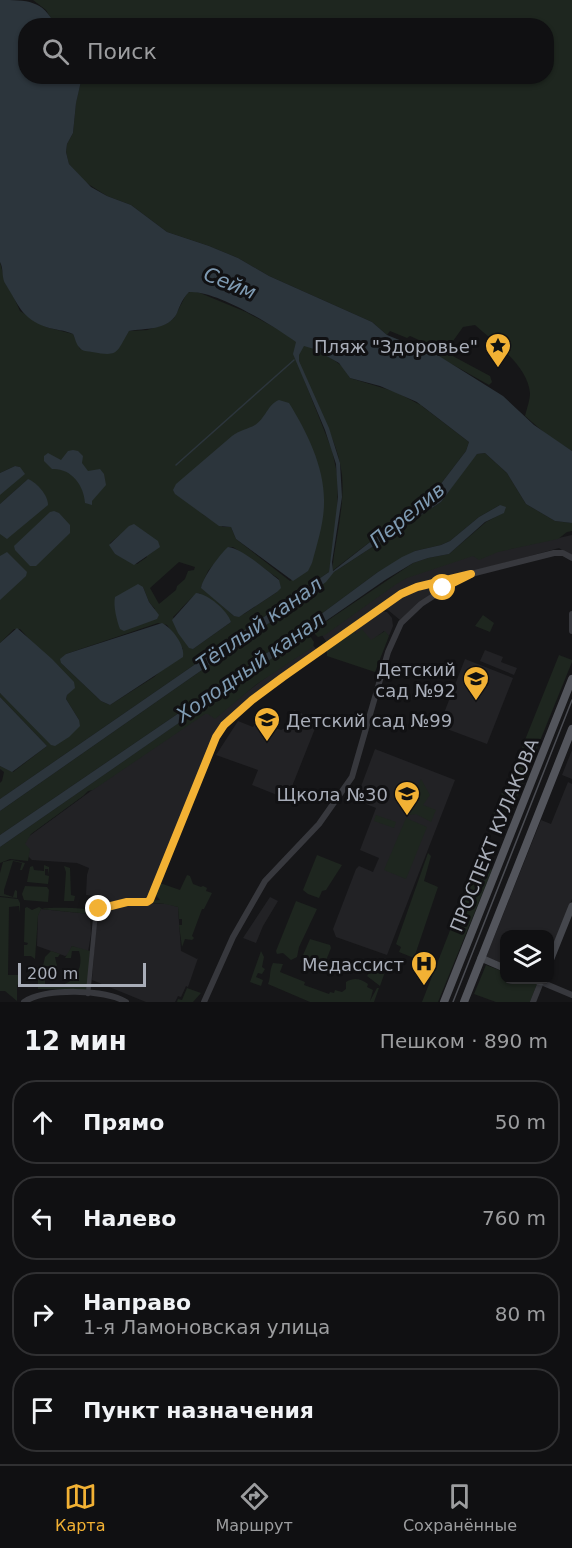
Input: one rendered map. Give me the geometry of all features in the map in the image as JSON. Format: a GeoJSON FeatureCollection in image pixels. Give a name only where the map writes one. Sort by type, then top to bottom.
{"type":"FeatureCollection","features":[{"type":"Feature","properties":{"kind":"main road","name":"ПРОСПЕКТ КУЛАКОВА"},"geometry":{"type":"LineString","coordinates":[[444,1002],[572,679]]}},
{"type":"Feature","properties":{"kind":"main road","name":"ПРОСПЕКТ КУЛАКОВА"},"geometry":{"type":"LineString","coordinates":[[464,1002],[572,729]]}},
{"type":"Feature","properties":{"kind":"main road"},"geometry":{"type":"LineString","coordinates":[[554,949],[572,906]]}},
{"type":"Feature","properties":{"kind":"main road"},"geometry":{"type":"LineString","coordinates":[[481,958],[500,966]]}},
{"type":"Feature","properties":{"kind":"street"},"geometry":{"type":"LineString","coordinates":[[88,994],[96,910],[127,902],[150,900],[216,737],[230,719],[283,677],[401,594],[417,587],[554,553],[563,553],[572,558]]}},
{"type":"Feature","properties":{"kind":"street"},"geometry":{"type":"LineString","coordinates":[[204,1002],[233,937],[265,881],[319,824],[352,777],[388,652],[401,623],[431,596],[471,574]]}},
{"type":"Feature","properties":{"kind":"street"},"geometry":{"type":"LineString","coordinates":[[572,619],[572,632]]}},
{"type":"Feature","properties":{"kind":"street"},"geometry":{"type":"LineString","coordinates":[[533,1002],[538,984]]}},
{"type":"Feature","properties":{"kind":"street"},"geometry":{"type":"LineString","coordinates":[[548,984],[572,995]]}},
{"type":"Feature","properties":{"kind":"street"},"geometry":{"type":"LineString","coordinates":[[24,1002],[46,993],[113,996],[126,1002]]}},
{"type":"Feature","properties":{"kind":"shaded area"},"geometry":{"type":"Polygon","coordinates":[[[33,0],[572,0],[572,451],[547,435],[525,416],[530,393],[523,373],[500,346],[475,325],[463,327],[453,341],[445,347],[449,354],[490,376],[492,382],[489,385],[432,353],[434,347],[410,336],[407,338],[390,331],[387,335],[372,322],[269,276],[238,258],[167,232],[131,205],[107,196],[85,182],[69,164],[66,152],[67,144],[73,133],[80,84],[554,84],[554,18],[51,18],[46,10],[33,0]]]}},
{"type":"Feature","properties":{"kind":"shaded area"},"geometry":{"type":"Polygon","coordinates":[[[0,262],[6,285],[20,311],[46,327],[73,334],[80,349],[93,352],[129,331],[147,330],[166,324],[174,318],[187,293],[193,291],[246,312],[331,358],[342,366],[350,378],[396,392],[421,405],[469,442],[466,451],[424,506],[379,535],[332,571],[341,511],[342,475],[332,437],[303,377],[332,450],[338,478],[337,516],[329,572],[0,799],[0,783],[4,772],[0,766],[13,772],[47,746],[0,697],[0,693],[16,708],[79,720],[66,699],[74,688],[20,629],[14,629],[0,643],[0,530],[28,479],[0,504],[0,492],[20,467],[15,466],[0,473],[0,262]],[[202,514],[223,527],[231,527],[236,539],[290,581],[312,563],[202,514]],[[132,525],[110,543],[115,554],[137,564],[147,557],[132,525]],[[229,547],[208,571],[201,587],[234,616],[244,614],[277,592],[279,579],[233,547],[229,547]],[[179,562],[150,588],[159,604],[176,590],[188,571],[194,570],[195,567],[179,562]],[[143,587],[116,613],[119,619],[155,609],[149,602],[143,587]],[[199,593],[173,617],[193,649],[231,622],[218,606],[199,593]],[[158,623],[66,654],[61,663],[101,701],[110,705],[154,677],[183,649],[167,625],[158,623]]]}},
{"type":"Feature","properties":{"kind":"shaded area"},"geometry":{"type":"Polygon","coordinates":[[[485,453],[507,473],[526,504],[555,521],[572,523],[572,531],[558,539],[498,552],[479,560],[473,556],[407,578],[325,635],[318,637],[312,631],[413,563],[449,554],[486,522],[503,513],[500,505],[479,517],[450,541],[415,551],[378,572],[286,640],[0,835],[0,811],[285,612],[334,572],[441,502],[473,457],[485,453]]]}},
{"type":"Feature","properties":{"kind":"shaded area"},"geometry":{"type":"Polygon","coordinates":[[[572,535],[572,557],[559,548],[471,572],[400,620],[388,610],[378,608],[327,643],[322,635],[400,579],[465,555],[482,555],[572,535]]]}},
{"type":"Feature","properties":{"kind":"shaded area"},"geometry":{"type":"Polygon","coordinates":[[[379,611],[387,612],[392,618],[393,626],[389,636],[384,631],[371,641],[356,634],[353,629],[379,611]]]}},
{"type":"Feature","properties":{"kind":"shaded area"},"geometry":{"type":"Polygon","coordinates":[[[483,615],[494,623],[490,632],[475,626],[483,615]]]}},
{"type":"Feature","properties":{"kind":"shaded area"},"geometry":{"type":"Polygon","coordinates":[[[353,629],[356,634],[362,629],[371,640],[385,631],[389,636],[375,672],[327,656],[327,650],[353,629]]]}},
{"type":"Feature","properties":{"kind":"shaded area"},"geometry":{"type":"Polygon","coordinates":[[[308,633],[314,642],[313,647],[257,684],[215,719],[205,714],[93,790],[88,791],[31,834],[25,844],[30,849],[28,861],[10,859],[0,863],[0,847],[308,633]]]}},
{"type":"Feature","properties":{"kind":"shaded area"},"geometry":{"type":"Polygon","coordinates":[[[311,643],[317,650],[255,696],[220,732],[150,901],[93,905],[94,896],[86,895],[89,868],[77,863],[32,860],[17,845],[136,758],[209,710],[223,710],[311,643]]]}},
{"type":"Feature","properties":{"kind":"shaded area"},"geometry":{"type":"Polygon","coordinates":[[[485,650],[503,657],[501,662],[517,668],[514,675],[480,661],[485,650]]]}},
{"type":"Feature","properties":{"kind":"shaded area"},"geometry":{"type":"Polygon","coordinates":[[[559,655],[572,662],[507,822],[492,817],[503,790],[505,790],[559,655]]]}},
{"type":"Feature","properties":{"kind":"shaded area","name":"Детский сад №92"},"geometry":{"type":"Polygon","coordinates":[[[465,659],[513,678],[487,744],[439,726],[465,659]]]}},
{"type":"Feature","properties":{"kind":"shaded area","name":"Детский сад №99"},"geometry":{"type":"Polygon","coordinates":[[[294,710],[318,721],[287,799],[252,785],[258,770],[216,755],[238,721],[253,727],[257,721],[281,730],[287,727],[294,710]]]}},
{"type":"Feature","properties":{"kind":"shaded area","name":"Щкола №30"},"geometry":{"type":"Polygon","coordinates":[[[375,749],[455,780],[387,955],[336,937],[333,929],[356,869],[359,866],[373,872],[379,858],[360,850],[376,808],[356,800],[375,749]]]}},
{"type":"Feature","properties":{"kind":"shaded area"},"geometry":{"type":"Polygon","coordinates":[[[572,750],[572,779],[562,775],[572,750]]]}},
{"type":"Feature","properties":{"kind":"shaded area"},"geometry":{"type":"Polygon","coordinates":[[[421,779],[430,795],[423,805],[436,810],[431,822],[416,814],[410,815],[409,812],[421,779]]]}},
{"type":"Feature","properties":{"kind":"shaded area"},"geometry":{"type":"Polygon","coordinates":[[[568,782],[572,784],[572,899],[554,945],[554,930],[500,930],[500,962],[486,957],[541,820],[551,824],[568,782]]]}},
{"type":"Feature","properties":{"kind":"shaded area"},"geometry":{"type":"Polygon","coordinates":[[[376,815],[396,822],[394,828],[374,821],[376,815]]]}},
{"type":"Feature","properties":{"kind":"shaded area"},"geometry":{"type":"Polygon","coordinates":[[[406,818],[427,827],[406,879],[384,870],[406,818]]]}},
{"type":"Feature","properties":{"kind":"shaded area"},"geometry":{"type":"Polygon","coordinates":[[[428,853],[431,856],[424,881],[438,887],[414,958],[399,952],[401,947],[396,944],[428,853]]]}},
{"type":"Feature","properties":{"kind":"shaded area"},"geometry":{"type":"Polygon","coordinates":[[[317,855],[342,865],[319,898],[303,890],[317,855]]]}},
{"type":"Feature","properties":{"kind":"shaded area"},"geometry":{"type":"Polygon","coordinates":[[[12,860],[25,863],[20,870],[22,863],[13,861],[4,890],[4,894],[13,897],[15,890],[17,891],[17,898],[0,896],[0,873],[3,862],[12,860]]]}},
{"type":"Feature","properties":{"kind":"shaded area"},"geometry":{"type":"Polygon","coordinates":[[[476,864],[492,870],[438,1002],[422,1002],[476,864]]]}},
{"type":"Feature","properties":{"kind":"shaded area"},"geometry":{"type":"Polygon","coordinates":[[[44,865],[49,867],[49,875],[48,869],[45,869],[45,875],[49,876],[48,884],[27,882],[30,867],[44,871],[44,865]]]}},
{"type":"Feature","properties":{"kind":"shaded area"},"geometry":{"type":"Polygon","coordinates":[[[64,866],[70,868],[71,895],[75,896],[74,901],[64,901],[66,872],[64,866]]]}},
{"type":"Feature","properties":{"kind":"shaded area"},"geometry":{"type":"Polygon","coordinates":[[[187,875],[190,876],[193,884],[203,886],[207,888],[206,891],[212,893],[202,909],[192,936],[194,938],[185,939],[182,947],[179,925],[182,925],[182,919],[179,919],[178,907],[160,903],[143,903],[107,910],[103,908],[127,902],[160,900],[153,892],[157,882],[180,890],[187,875]]]}},
{"type":"Feature","properties":{"kind":"shaded area"},"geometry":{"type":"Polygon","coordinates":[[[25,886],[47,887],[48,902],[24,900],[22,894],[25,886]]]}},
{"type":"Feature","properties":{"kind":"shaded area"},"geometry":{"type":"Polygon","coordinates":[[[0,897],[18,899],[20,903],[20,913],[19,906],[9,907],[8,975],[19,975],[20,968],[17,1001],[5,991],[0,991],[0,897]]]}},
{"type":"Feature","properties":{"kind":"shaded area"},"geometry":{"type":"Polygon","coordinates":[[[270,897],[278,901],[256,943],[243,938],[270,897]]]}},
{"type":"Feature","properties":{"kind":"shaded area"},"geometry":{"type":"Polygon","coordinates":[[[296,901],[317,909],[299,947],[297,957],[291,960],[283,953],[277,954],[276,951],[296,901]]]}},
{"type":"Feature","properties":{"kind":"shaded area"},"geometry":{"type":"Polygon","coordinates":[[[145,903],[178,907],[181,951],[198,958],[188,987],[186,986],[181,997],[178,996],[175,1002],[146,1002],[92,980],[97,912],[125,904],[145,903]]]}},
{"type":"Feature","properties":{"kind":"shaded area"},"geometry":{"type":"Polygon","coordinates":[[[39,907],[42,909],[85,909],[90,914],[41,909],[38,916],[35,959],[31,956],[24,956],[24,945],[28,943],[24,942],[25,908],[32,910],[39,907]]]}},
{"type":"Feature","properties":{"kind":"shaded area"},"geometry":{"type":"Polygon","coordinates":[[[41,909],[90,914],[91,934],[88,952],[72,946],[68,955],[65,956],[37,946],[38,915],[41,909]]]}},
{"type":"Feature","properties":{"kind":"shaded area"},"geometry":{"type":"Polygon","coordinates":[[[310,939],[330,945],[325,972],[300,962],[310,939]]]}},
{"type":"Feature","properties":{"kind":"shaded area"},"geometry":{"type":"Polygon","coordinates":[[[72,946],[90,951],[86,990],[38,989],[38,975],[41,971],[52,971],[52,976],[45,977],[45,984],[53,986],[73,979],[80,967],[80,959],[79,951],[72,951],[71,958],[65,958],[72,946]]]}},
{"type":"Feature","properties":{"kind":"shaded area"},"geometry":{"type":"Polygon","coordinates":[[[51,951],[60,954],[55,957],[57,966],[43,966],[45,957],[51,951]]]}},
{"type":"Feature","properties":{"kind":"shaded area"},"geometry":{"type":"Polygon","coordinates":[[[261,951],[264,957],[262,967],[265,969],[256,977],[263,980],[261,986],[250,982],[261,951]]]}},
{"type":"Feature","properties":{"kind":"shaded area"},"geometry":{"type":"Polygon","coordinates":[[[273,963],[283,964],[280,972],[305,982],[304,985],[329,994],[334,993],[335,990],[342,992],[346,989],[346,982],[357,979],[368,984],[367,987],[373,990],[370,1001],[379,988],[374,1002],[310,1002],[268,984],[273,963]]]}},
{"type":"Feature","properties":{"kind":"shaded area"},"geometry":{"type":"Polygon","coordinates":[[[486,965],[500,970],[500,984],[537,984],[530,1002],[496,1002],[474,994],[486,965]]]}},
{"type":"Feature","properties":{"kind":"shaded area"},"geometry":{"type":"Polygon","coordinates":[[[373,968],[383,971],[386,969],[380,986],[367,976],[373,968]]]}},
{"type":"Feature","properties":{"kind":"shaded area"},"geometry":{"type":"Polygon","coordinates":[[[187,988],[201,993],[193,1002],[177,1002],[178,999],[182,1000],[187,988]]]}},
{"type":"Feature","properties":{"kind":"water"},"geometry":{"type":"Polygon","coordinates":[[[0,0],[18,0],[39,6],[51,18],[18,18],[18,84],[80,84],[73,133],[67,144],[66,152],[69,164],[91,187],[131,205],[167,232],[238,258],[269,276],[372,322],[387,335],[439,356],[503,396],[534,425],[572,451],[572,523],[555,521],[526,504],[507,473],[485,453],[477,454],[441,502],[334,572],[326,582],[285,612],[0,811],[0,799],[329,572],[338,497],[336,464],[325,430],[293,354],[296,342],[286,335],[229,303],[200,293],[189,292],[173,319],[168,323],[156,328],[129,331],[116,352],[107,354],[85,351],[78,346],[73,334],[46,327],[26,315],[4,282],[0,262],[0,0]],[[304,346],[299,355],[299,361],[329,428],[340,463],[342,497],[332,562],[333,571],[379,535],[424,506],[466,451],[469,442],[417,402],[380,386],[350,378],[339,363],[304,346]]]}},
{"type":"Feature","properties":{"kind":"water"},"geometry":{"type":"Polygon","coordinates":[[[279,400],[289,403],[302,426],[314,451],[324,490],[323,518],[312,563],[308,571],[293,581],[236,539],[231,527],[219,526],[175,494],[173,490],[176,484],[232,436],[255,425],[279,400]]]}},
{"type":"Feature","properties":{"kind":"water"},"geometry":{"type":"Polygon","coordinates":[[[73,450],[83,456],[82,463],[88,471],[100,469],[104,474],[106,485],[92,501],[92,505],[85,503],[79,484],[71,475],[59,469],[52,469],[44,461],[44,456],[48,453],[61,460],[68,451],[73,450]]]}},
{"type":"Feature","properties":{"kind":"water"},"geometry":{"type":"Polygon","coordinates":[[[15,466],[20,467],[25,474],[0,495],[0,473],[15,466]]]}},
{"type":"Feature","properties":{"kind":"water"},"geometry":{"type":"Polygon","coordinates":[[[28,479],[41,490],[48,505],[7,539],[0,534],[0,504],[28,479]]]}},
{"type":"Feature","properties":{"kind":"water","name":"Холодный канал"},"geometry":{"type":"Polygon","coordinates":[[[500,505],[506,507],[504,513],[485,522],[449,554],[413,563],[385,580],[0,847],[0,835],[286,640],[378,572],[415,551],[450,541],[479,517],[500,505]]]}},
{"type":"Feature","properties":{"kind":"water"},"geometry":{"type":"Polygon","coordinates":[[[54,511],[70,525],[70,533],[36,566],[30,566],[14,546],[50,512],[54,511]]]}},
{"type":"Feature","properties":{"kind":"water"},"geometry":{"type":"Polygon","coordinates":[[[134,524],[158,541],[160,547],[134,565],[115,554],[109,545],[134,524]]]}},
{"type":"Feature","properties":{"kind":"water"},"geometry":{"type":"Polygon","coordinates":[[[228,547],[240,551],[261,566],[279,580],[281,588],[239,617],[234,616],[201,588],[212,566],[228,547]]]}},
{"type":"Feature","properties":{"kind":"water"},"geometry":{"type":"Polygon","coordinates":[[[7,552],[27,572],[26,576],[0,600],[0,556],[7,552]]]}},
{"type":"Feature","properties":{"kind":"water"},"geometry":{"type":"Polygon","coordinates":[[[138,584],[143,587],[149,602],[159,615],[157,619],[124,631],[120,629],[118,622],[115,597],[138,584]]]}},
{"type":"Feature","properties":{"kind":"water"},"geometry":{"type":"Polygon","coordinates":[[[196,593],[216,603],[231,622],[193,649],[189,648],[178,633],[172,620],[196,593]]]}},
{"type":"Feature","properties":{"kind":"water"},"geometry":{"type":"Polygon","coordinates":[[[162,623],[177,637],[182,647],[183,657],[110,705],[101,701],[61,663],[60,659],[66,654],[162,623]]]}},
{"type":"Feature","properties":{"kind":"water"},"geometry":{"type":"Polygon","coordinates":[[[17,628],[74,682],[75,688],[66,699],[79,720],[80,726],[55,746],[51,745],[0,693],[0,643],[17,628]]]}},
{"type":"Feature","properties":{"kind":"water"},"geometry":{"type":"Polygon","coordinates":[[[0,697],[47,746],[12,772],[0,766],[0,697]]]}},
{"type":"Feature","properties":{"kind":"waterway"},"geometry":{"type":"LineString","coordinates":[[176,465],[294,360]]}},
{"type":"Feature","properties":{"kind":"tram line"},"geometry":{"type":"LineString","coordinates":[[453,1002],[572,700]]}},
{"type":"Feature","properties":{"kind":"place","name":"Пляж \"Здоровье\""},"geometry":{"type":"Point","coordinates":[498,369]}},
{"type":"Feature","properties":{"kind":"place","name":"Детский сад №92"},"geometry":{"type":"Point","coordinates":[476,702]}},
{"type":"Feature","properties":{"kind":"place","name":"Детский сад №99"},"geometry":{"type":"Point","coordinates":[267,743]}},
{"type":"Feature","properties":{"kind":"place","name":"Щкола №30"},"geometry":{"type":"Point","coordinates":[407,817]}},
{"type":"Feature","properties":{"kind":"place","name":"Медассист"},"geometry":{"type":"Point","coordinates":[424,987]}},
{"type":"Feature","properties":{"kind":"route"},"geometry":{"type":"LineString","coordinates":[[99,909],[127,902],[150,900],[216,737],[236,713],[401,594],[417,587],[471,574],[443,588]]}},
{"type":"Feature","properties":{"kind":"water label","name":"Сейм"},"geometry":{"type":"Point","coordinates":[230,283]}},
{"type":"Feature","properties":{"kind":"water label","name":"Перелив"},"geometry":{"type":"Point","coordinates":[407,515]}},
{"type":"Feature","properties":{"kind":"water label","name":"Тёплый канал"},"geometry":{"type":"Point","coordinates":[259,624]}}]}
